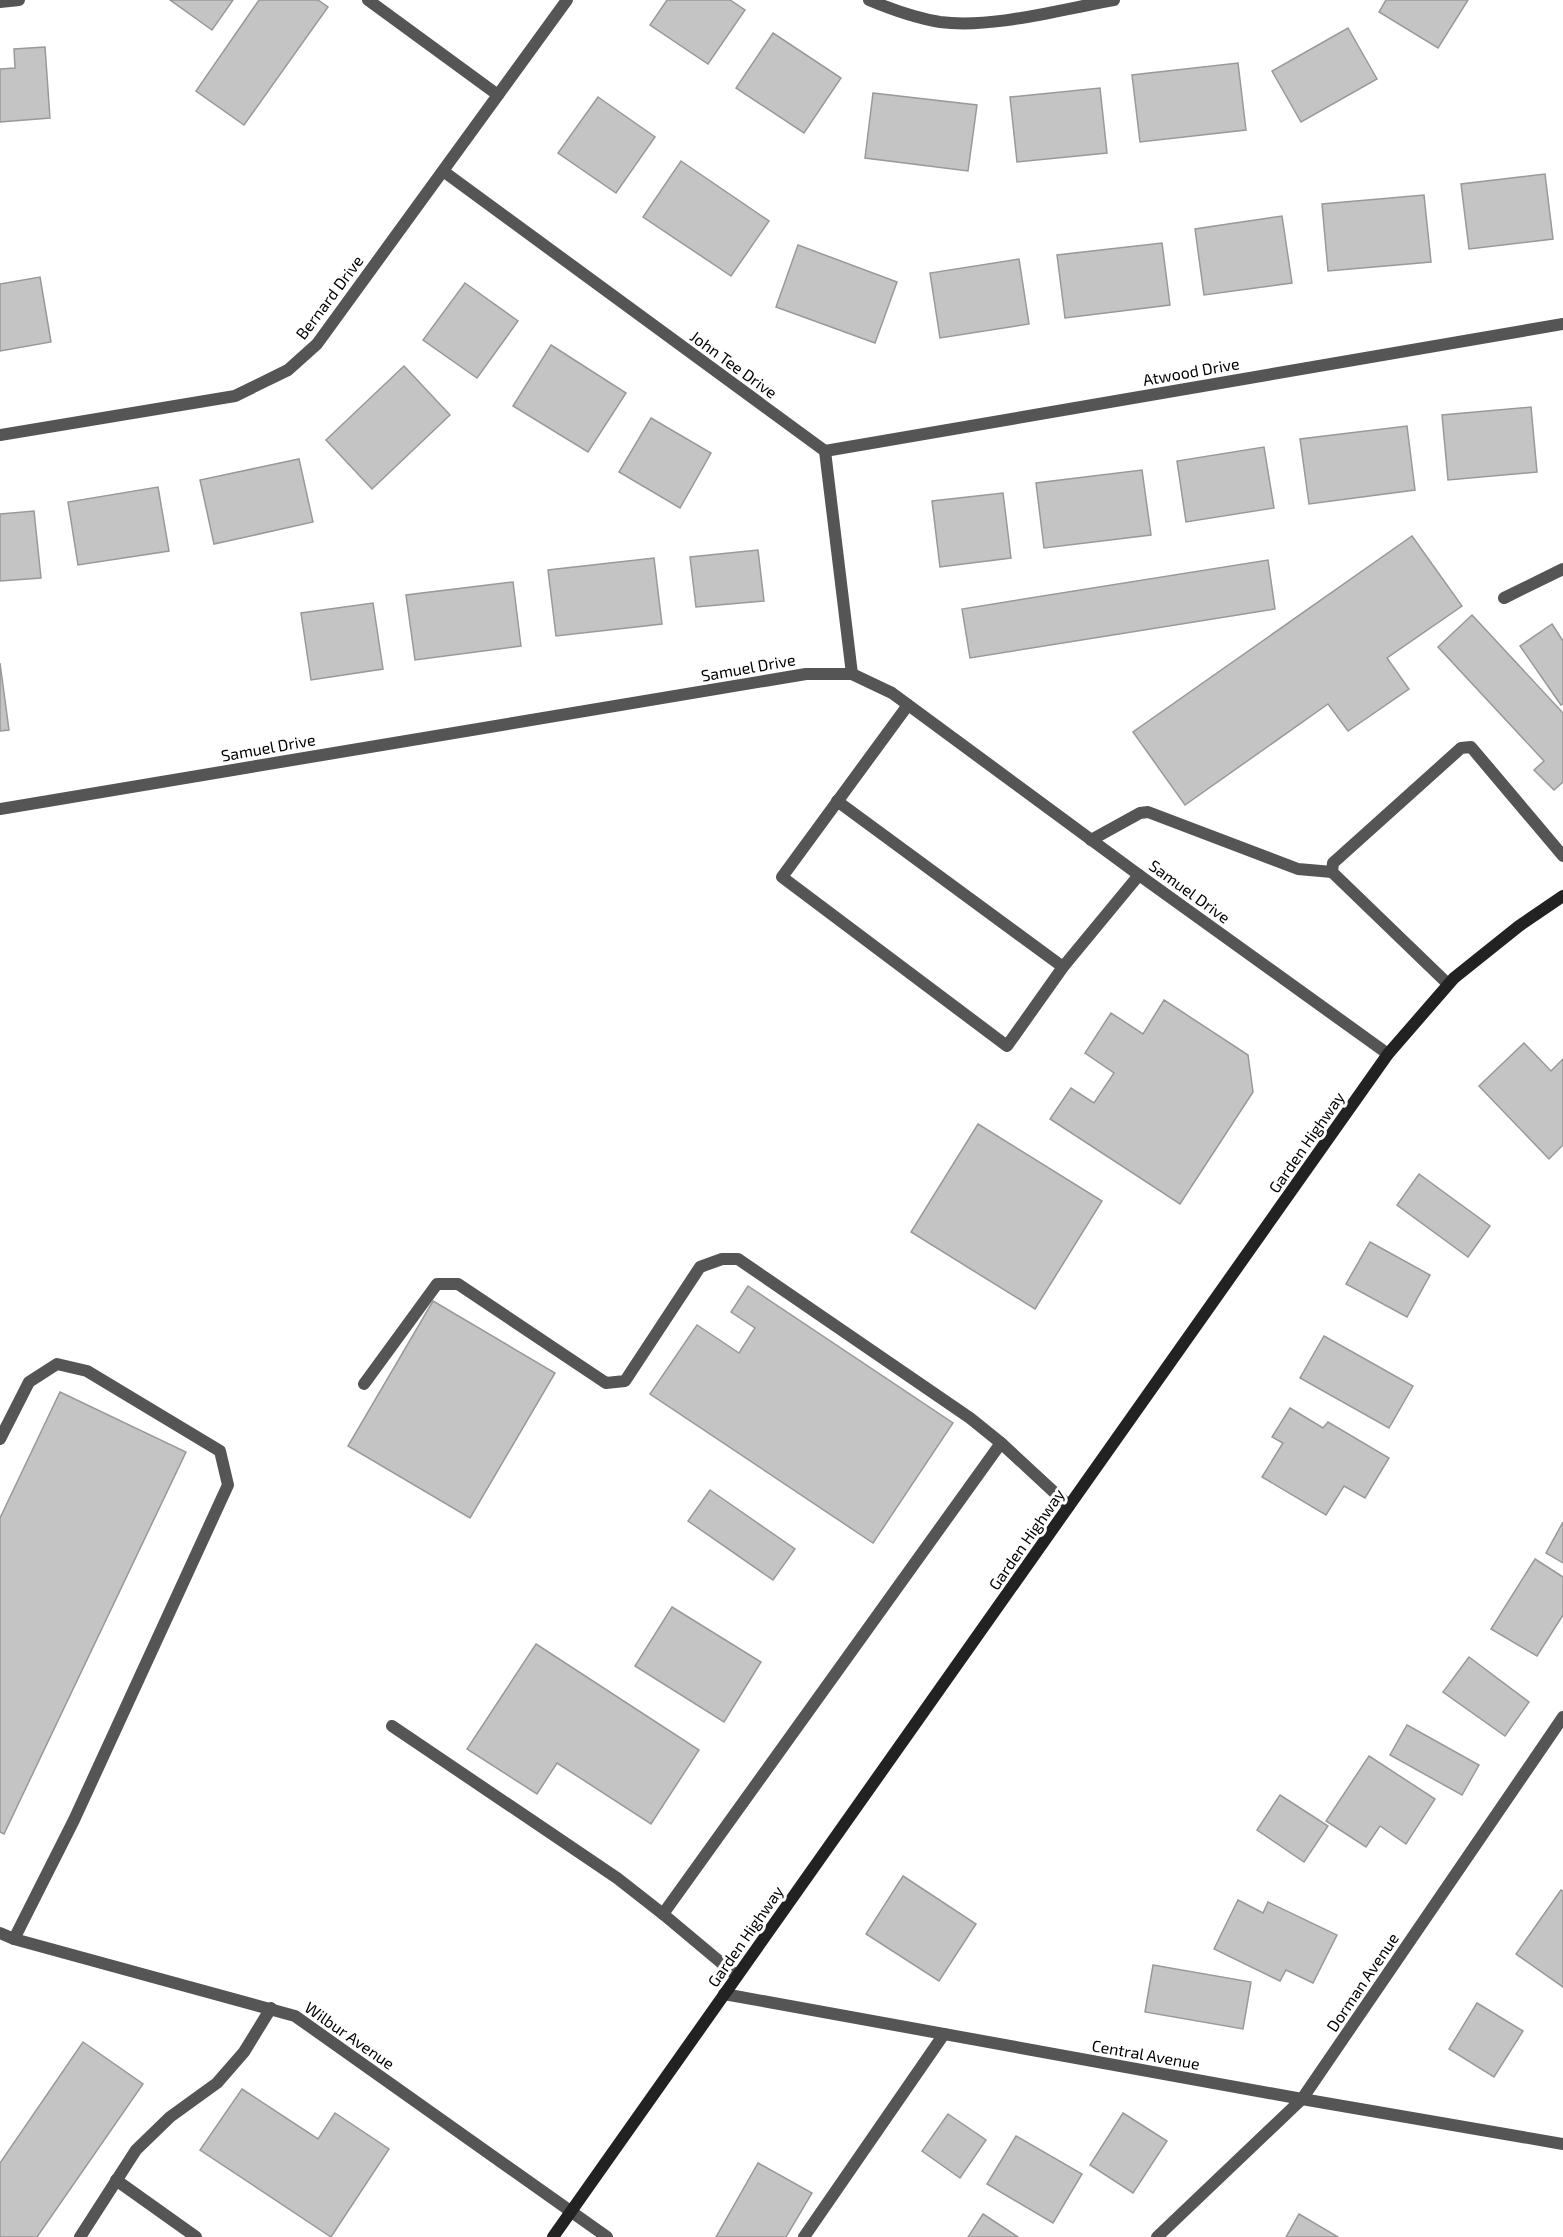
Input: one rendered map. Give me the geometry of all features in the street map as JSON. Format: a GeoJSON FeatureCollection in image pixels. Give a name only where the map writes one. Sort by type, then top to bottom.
{"type":"FeatureCollection","features":[{"type":"Feature","properties":{"kind":"main road","name":"Garden Highway"},"geometry":{"type":"LineString","coordinates":[[553,2237],[1388,1054],[1448,984],[1519,926],[1563,896]]}},
{"type":"Feature","properties":{"kind":"street"},"geometry":{"type":"LineString","coordinates":[[0,2],[19,0]]}},
{"type":"Feature","properties":{"kind":"street"},"geometry":{"type":"LineString","coordinates":[[368,0],[498,95]]}},
{"type":"Feature","properties":{"kind":"street","name":"Bernard Drive"},"geometry":{"type":"LineString","coordinates":[[0,435],[235,396],[288,370],[317,344],[567,0]]}},
{"type":"Feature","properties":{"kind":"street"},"geometry":{"type":"LineString","coordinates":[[869,0],[906,15],[941,22],[982,23],[1114,0]]}},
{"type":"Feature","properties":{"kind":"street","name":"John Tee Drive"},"geometry":{"type":"LineString","coordinates":[[442,171],[825,451]]}},
{"type":"Feature","properties":{"kind":"street","name":"Atwood Drive"},"geometry":{"type":"LineString","coordinates":[[825,451],[1563,324]]}},
{"type":"Feature","properties":{"kind":"street"},"geometry":{"type":"LineString","coordinates":[[825,451],[852,674]]}},
{"type":"Feature","properties":{"kind":"street"},"geometry":{"type":"LineString","coordinates":[[1504,598],[1563,569]]}},
{"type":"Feature","properties":{"kind":"street","name":"Samuel Drive"},"geometry":{"type":"LineString","coordinates":[[0,809],[806,674],[852,674],[892,693],[1139,875],[1388,1054]]}},
{"type":"Feature","properties":{"kind":"street"},"geometry":{"type":"LineString","coordinates":[[908,705],[783,877],[1007,1046],[1063,967],[1139,875]]}},
{"type":"Feature","properties":{"kind":"street"},"geometry":{"type":"LineString","coordinates":[[1332,872],[1333,863],[1461,748],[1471,747],[1563,856]]}},
{"type":"Feature","properties":{"kind":"street"},"geometry":{"type":"LineString","coordinates":[[837,801],[1063,967]]}},
{"type":"Feature","properties":{"kind":"street"},"geometry":{"type":"LineString","coordinates":[[1091,840],[1140,813],[1148,812],[1298,869],[1332,872],[1448,984]]}},
{"type":"Feature","properties":{"kind":"street"},"geometry":{"type":"LineString","coordinates":[[364,1384],[437,1284],[458,1284],[606,1383],[625,1381],[700,1267],[722,1259],[738,1259],[970,1418],[1001,1443],[1069,1506]]}},
{"type":"Feature","properties":{"kind":"street"},"geometry":{"type":"LineString","coordinates":[[0,1439],[29,1382],[57,1364],[87,1371],[220,1451],[228,1485],[74,1820],[14,1939]]}},
{"type":"Feature","properties":{"kind":"street"},"geometry":{"type":"LineString","coordinates":[[663,1914],[1001,1443]]}},
{"type":"Feature","properties":{"kind":"street","name":"Dorman Avenue"},"geometry":{"type":"LineString","coordinates":[[1156,2237],[1302,2099],[1563,1718]]}},
{"type":"Feature","properties":{"kind":"street"},"geometry":{"type":"LineString","coordinates":[[392,1726],[617,1878],[738,1976]]}},
{"type":"Feature","properties":{"kind":"street","name":"Wilbur Avenue"},"geometry":{"type":"LineString","coordinates":[[0,1933],[14,1939],[295,2016],[607,2237]]}},
{"type":"Feature","properties":{"kind":"street","name":"Central Avenue"},"geometry":{"type":"LineString","coordinates":[[724,1994],[1563,2144]]}},
{"type":"Feature","properties":{"kind":"street"},"geometry":{"type":"LineString","coordinates":[[80,2237],[136,2150],[170,2117],[217,2084],[244,2052],[270,2008]]}},
{"type":"Feature","properties":{"kind":"street"},"geometry":{"type":"LineString","coordinates":[[804,2237],[944,2034]]}},
{"type":"Feature","properties":{"kind":"street"},"geometry":{"type":"LineString","coordinates":[[116,2180],[196,2237]]}},
{"type":"Feature","properties":{"kind":"building"},"geometry":{"type":"Polygon","coordinates":[[[170,0],[233,0],[212,30],[170,0]]]}},
{"type":"Feature","properties":{"kind":"building"},"geometry":{"type":"Polygon","coordinates":[[[259,0],[318,0],[328,7],[244,125],[196,91],[259,0]]]}},
{"type":"Feature","properties":{"kind":"building"},"geometry":{"type":"Polygon","coordinates":[[[667,0],[730,0],[745,10],[708,64],[650,25],[667,0]]]}},
{"type":"Feature","properties":{"kind":"building"},"geometry":{"type":"Polygon","coordinates":[[[1386,0],[1468,0],[1438,48],[1379,12],[1386,0]]]}},
{"type":"Feature","properties":{"kind":"building"},"geometry":{"type":"Polygon","coordinates":[[[1348,28],[1377,79],[1301,122],[1272,71],[1348,28]]]}},
{"type":"Feature","properties":{"kind":"building"},"geometry":{"type":"Polygon","coordinates":[[[773,33],[841,78],[804,133],[736,88],[773,33]]]}},
{"type":"Feature","properties":{"kind":"building"},"geometry":{"type":"Polygon","coordinates":[[[45,47],[50,118],[0,122],[0,69],[15,68],[14,49],[45,47]]]}},
{"type":"Feature","properties":{"kind":"building"},"geometry":{"type":"Polygon","coordinates":[[[1238,63],[1246,130],[1140,142],[1132,75],[1238,63]]]}},
{"type":"Feature","properties":{"kind":"building"},"geometry":{"type":"Polygon","coordinates":[[[1100,88],[1107,153],[1017,162],[1010,97],[1100,88]]]}},
{"type":"Feature","properties":{"kind":"building"},"geometry":{"type":"Polygon","coordinates":[[[873,93],[977,105],[968,171],[865,158],[873,93]]]}},
{"type":"Feature","properties":{"kind":"building"},"geometry":{"type":"Polygon","coordinates":[[[598,97],[655,137],[616,193],[558,153],[598,97]]]}},
{"type":"Feature","properties":{"kind":"building"},"geometry":{"type":"Polygon","coordinates":[[[681,161],[769,221],[731,276],[643,217],[681,161]]]}},
{"type":"Feature","properties":{"kind":"building"},"geometry":{"type":"Polygon","coordinates":[[[1545,174],[1553,239],[1469,249],[1461,184],[1545,174]]]}},
{"type":"Feature","properties":{"kind":"building"},"geometry":{"type":"Polygon","coordinates":[[[1424,195],[1431,262],[1328,271],[1322,204],[1424,195]]]}},
{"type":"Feature","properties":{"kind":"building"},"geometry":{"type":"Polygon","coordinates":[[[1282,216],[1292,283],[1204,295],[1195,229],[1282,216]]]}},
{"type":"Feature","properties":{"kind":"building"},"geometry":{"type":"Polygon","coordinates":[[[1162,243],[1170,305],[1065,318],[1057,255],[1162,243]]]}},
{"type":"Feature","properties":{"kind":"building"},"geometry":{"type":"Polygon","coordinates":[[[798,245],[897,282],[875,343],[776,307],[798,245]]]}},
{"type":"Feature","properties":{"kind":"building"},"geometry":{"type":"Polygon","coordinates":[[[1019,259],[1029,324],[940,338],[930,273],[1019,259]]]}},
{"type":"Feature","properties":{"kind":"building"},"geometry":{"type":"Polygon","coordinates":[[[40,277],[51,342],[0,351],[0,284],[40,277]]]}},
{"type":"Feature","properties":{"kind":"building"},"geometry":{"type":"Polygon","coordinates":[[[465,283],[518,321],[477,378],[423,340],[465,283]]]}},
{"type":"Feature","properties":{"kind":"building"},"geometry":{"type":"Polygon","coordinates":[[[551,345],[626,393],[588,452],[513,406],[551,345]]]}},
{"type":"Feature","properties":{"kind":"building"},"geometry":{"type":"Polygon","coordinates":[[[404,366],[450,415],[372,489],[326,440],[404,366]]]}},
{"type":"Feature","properties":{"kind":"building"},"geometry":{"type":"Polygon","coordinates":[[[1531,407],[1537,472],[1448,480],[1442,415],[1531,407]]]}},
{"type":"Feature","properties":{"kind":"building"},"geometry":{"type":"Polygon","coordinates":[[[651,418],[711,453],[680,508],[619,472],[651,418]]]}},
{"type":"Feature","properties":{"kind":"building"},"geometry":{"type":"Polygon","coordinates":[[[1407,426],[1415,490],[1309,504],[1300,439],[1407,426]]]}},
{"type":"Feature","properties":{"kind":"building"},"geometry":{"type":"Polygon","coordinates":[[[1264,447],[1274,508],[1186,522],[1177,461],[1264,447]]]}},
{"type":"Feature","properties":{"kind":"building"},"geometry":{"type":"Polygon","coordinates":[[[299,459],[313,522],[214,544],[200,480],[299,459]]]}},
{"type":"Feature","properties":{"kind":"building"},"geometry":{"type":"Polygon","coordinates":[[[1142,470],[1151,535],[1044,548],[1036,483],[1142,470]]]}},
{"type":"Feature","properties":{"kind":"building"},"geometry":{"type":"Polygon","coordinates":[[[158,487],[169,551],[78,565],[68,502],[158,487]]]}},
{"type":"Feature","properties":{"kind":"building"},"geometry":{"type":"Polygon","coordinates":[[[1003,493],[1011,558],[940,567],[932,501],[1003,493]]]}},
{"type":"Feature","properties":{"kind":"building"},"geometry":{"type":"Polygon","coordinates":[[[34,511],[41,578],[0,581],[0,514],[34,511]]]}},
{"type":"Feature","properties":{"kind":"building"},"geometry":{"type":"Polygon","coordinates":[[[1412,536],[1462,606],[1387,658],[1409,689],[1348,731],[1328,704],[1185,805],[1133,732],[1412,536]]]}},
{"type":"Feature","properties":{"kind":"building"},"geometry":{"type":"Polygon","coordinates":[[[758,550],[764,601],[696,607],[690,557],[758,550]]]}},
{"type":"Feature","properties":{"kind":"building"},"geometry":{"type":"Polygon","coordinates":[[[654,558],[662,624],[556,636],[548,570],[654,558]]]}},
{"type":"Feature","properties":{"kind":"building"},"geometry":{"type":"Polygon","coordinates":[[[1268,560],[1275,609],[970,658],[962,609],[1268,560]]]}},
{"type":"Feature","properties":{"kind":"building"},"geometry":{"type":"Polygon","coordinates":[[[513,582],[521,646],[415,660],[406,595],[513,582]]]}},
{"type":"Feature","properties":{"kind":"building"},"geometry":{"type":"Polygon","coordinates":[[[373,603],[383,669],[311,680],[301,613],[373,603]]]}},
{"type":"Feature","properties":{"kind":"building"},"geometry":{"type":"Polygon","coordinates":[[[1472,615],[1563,713],[1563,782],[1554,790],[1534,770],[1544,761],[1438,647],[1472,615]]]}},
{"type":"Feature","properties":{"kind":"building"},"geometry":{"type":"Polygon","coordinates":[[[1552,624],[1563,641],[1563,704],[1561,705],[1520,646],[1552,624]]]}},
{"type":"Feature","properties":{"kind":"building"},"geometry":{"type":"Polygon","coordinates":[[[0,663],[9,730],[0,731],[0,663]]]}},
{"type":"Feature","properties":{"kind":"building"},"geometry":{"type":"Polygon","coordinates":[[[1164,1000],[1248,1055],[1253,1092],[1180,1204],[1050,1119],[1071,1088],[1094,1103],[1114,1073],[1085,1053],[1111,1013],[1143,1034],[1164,1000]]]}},
{"type":"Feature","properties":{"kind":"building"},"geometry":{"type":"Polygon","coordinates":[[[1524,1043],[1551,1071],[1563,1059],[1563,1145],[1549,1159],[1479,1086],[1524,1043]]]}},
{"type":"Feature","properties":{"kind":"building"},"geometry":{"type":"Polygon","coordinates":[[[978,1124],[1102,1201],[1035,1309],[911,1232],[978,1124]]]}},
{"type":"Feature","properties":{"kind":"building"},"geometry":{"type":"Polygon","coordinates":[[[1419,1174],[1490,1226],[1468,1257],[1397,1205],[1419,1174]]]}},
{"type":"Feature","properties":{"kind":"building"},"geometry":{"type":"Polygon","coordinates":[[[1370,1242],[1430,1275],[1407,1317],[1346,1284],[1370,1242]]]}},
{"type":"Feature","properties":{"kind":"building"},"geometry":{"type":"Polygon","coordinates":[[[748,1286],[953,1423],[873,1543],[650,1394],[697,1325],[739,1353],[755,1328],[731,1312],[748,1286]]]}},
{"type":"Feature","properties":{"kind":"building"},"geometry":{"type":"Polygon","coordinates":[[[433,1301],[555,1373],[470,1518],[348,1446],[433,1301]]]}},
{"type":"Feature","properties":{"kind":"building"},"geometry":{"type":"Polygon","coordinates":[[[1324,1336],[1413,1386],[1389,1428],[1300,1378],[1324,1336]]]}},
{"type":"Feature","properties":{"kind":"building"},"geometry":{"type":"Polygon","coordinates":[[[60,1392],[186,1452],[4,1834],[0,1832],[0,1518],[60,1392]]]}},
{"type":"Feature","properties":{"kind":"building"},"geometry":{"type":"Polygon","coordinates":[[[1290,1408],[1323,1428],[1328,1422],[1389,1458],[1365,1498],[1344,1486],[1326,1515],[1262,1477],[1283,1443],[1272,1437],[1290,1408]]]}},
{"type":"Feature","properties":{"kind":"building"},"geometry":{"type":"Polygon","coordinates":[[[710,1490],[795,1549],[773,1580],[688,1521],[710,1490]]]}},
{"type":"Feature","properties":{"kind":"building"},"geometry":{"type":"Polygon","coordinates":[[[1563,1522],[1563,1563],[1546,1553],[1563,1522]]]}},
{"type":"Feature","properties":{"kind":"building"},"geometry":{"type":"Polygon","coordinates":[[[1535,1559],[1563,1577],[1563,1615],[1537,1656],[1491,1629],[1535,1559]]]}},
{"type":"Feature","properties":{"kind":"building"},"geometry":{"type":"Polygon","coordinates":[[[672,1607],[761,1662],[724,1722],[635,1666],[672,1607]]]}},
{"type":"Feature","properties":{"kind":"building"},"geometry":{"type":"Polygon","coordinates":[[[536,1644],[699,1750],[651,1824],[557,1763],[537,1794],[467,1749],[536,1644]]]}},
{"type":"Feature","properties":{"kind":"building"},"geometry":{"type":"Polygon","coordinates":[[[1469,1657],[1529,1702],[1505,1736],[1443,1692],[1469,1657]]]}},
{"type":"Feature","properties":{"kind":"building"},"geometry":{"type":"Polygon","coordinates":[[[1407,1725],[1479,1765],[1462,1795],[1390,1755],[1407,1725]]]}},
{"type":"Feature","properties":{"kind":"building"},"geometry":{"type":"Polygon","coordinates":[[[1369,1756],[1435,1799],[1406,1844],[1380,1826],[1366,1847],[1326,1821],[1369,1756]]]}},
{"type":"Feature","properties":{"kind":"building"},"geometry":{"type":"Polygon","coordinates":[[[1280,1795],[1328,1826],[1304,1862],[1257,1830],[1280,1795]]]}},
{"type":"Feature","properties":{"kind":"building"},"geometry":{"type":"Polygon","coordinates":[[[903,1876],[976,1924],[939,1981],[866,1934],[903,1876]]]}},
{"type":"Feature","properties":{"kind":"building"},"geometry":{"type":"Polygon","coordinates":[[[1561,1890],[1563,1891],[1563,1987],[1516,1954],[1561,1890]]]}},
{"type":"Feature","properties":{"kind":"building"},"geometry":{"type":"Polygon","coordinates":[[[1238,1900],[1263,1913],[1268,1902],[1337,1935],[1313,1983],[1286,1970],[1280,1981],[1214,1949],[1238,1900]]]}},
{"type":"Feature","properties":{"kind":"building"},"geometry":{"type":"Polygon","coordinates":[[[1153,1965],[1251,1982],[1243,2029],[1145,2012],[1153,1965]]]}},
{"type":"Feature","properties":{"kind":"building"},"geometry":{"type":"Polygon","coordinates":[[[1477,2003],[1523,2031],[1494,2077],[1449,2049],[1477,2003]]]}},
{"type":"Feature","properties":{"kind":"building"},"geometry":{"type":"Polygon","coordinates":[[[83,2042],[143,2084],[37,2237],[0,2237],[0,2163],[83,2042]]]}},
{"type":"Feature","properties":{"kind":"building"},"geometry":{"type":"Polygon","coordinates":[[[242,2089],[318,2139],[335,2113],[389,2149],[331,2237],[200,2150],[242,2089]]]}},
{"type":"Feature","properties":{"kind":"building"},"geometry":{"type":"Polygon","coordinates":[[[1123,2113],[1167,2141],[1133,2193],[1090,2165],[1123,2113]]]}},
{"type":"Feature","properties":{"kind":"building"},"geometry":{"type":"Polygon","coordinates":[[[948,2114],[986,2140],[960,2178],[922,2151],[948,2114]]]}},
{"type":"Feature","properties":{"kind":"building"},"geometry":{"type":"Polygon","coordinates":[[[1016,2136],[1082,2174],[1053,2223],[987,2184],[1016,2136]]]}},
{"type":"Feature","properties":{"kind":"building"},"geometry":{"type":"Polygon","coordinates":[[[758,2163],[812,2193],[786,2237],[716,2237],[758,2163]]]}},
{"type":"Feature","properties":{"kind":"building"},"geometry":{"type":"Polygon","coordinates":[[[983,2214],[1018,2237],[968,2237],[983,2214]]]}},
{"type":"Feature","properties":{"kind":"building"},"geometry":{"type":"Polygon","coordinates":[[[1299,2214],[1338,2237],[1286,2237],[1299,2214]]]}}]}
